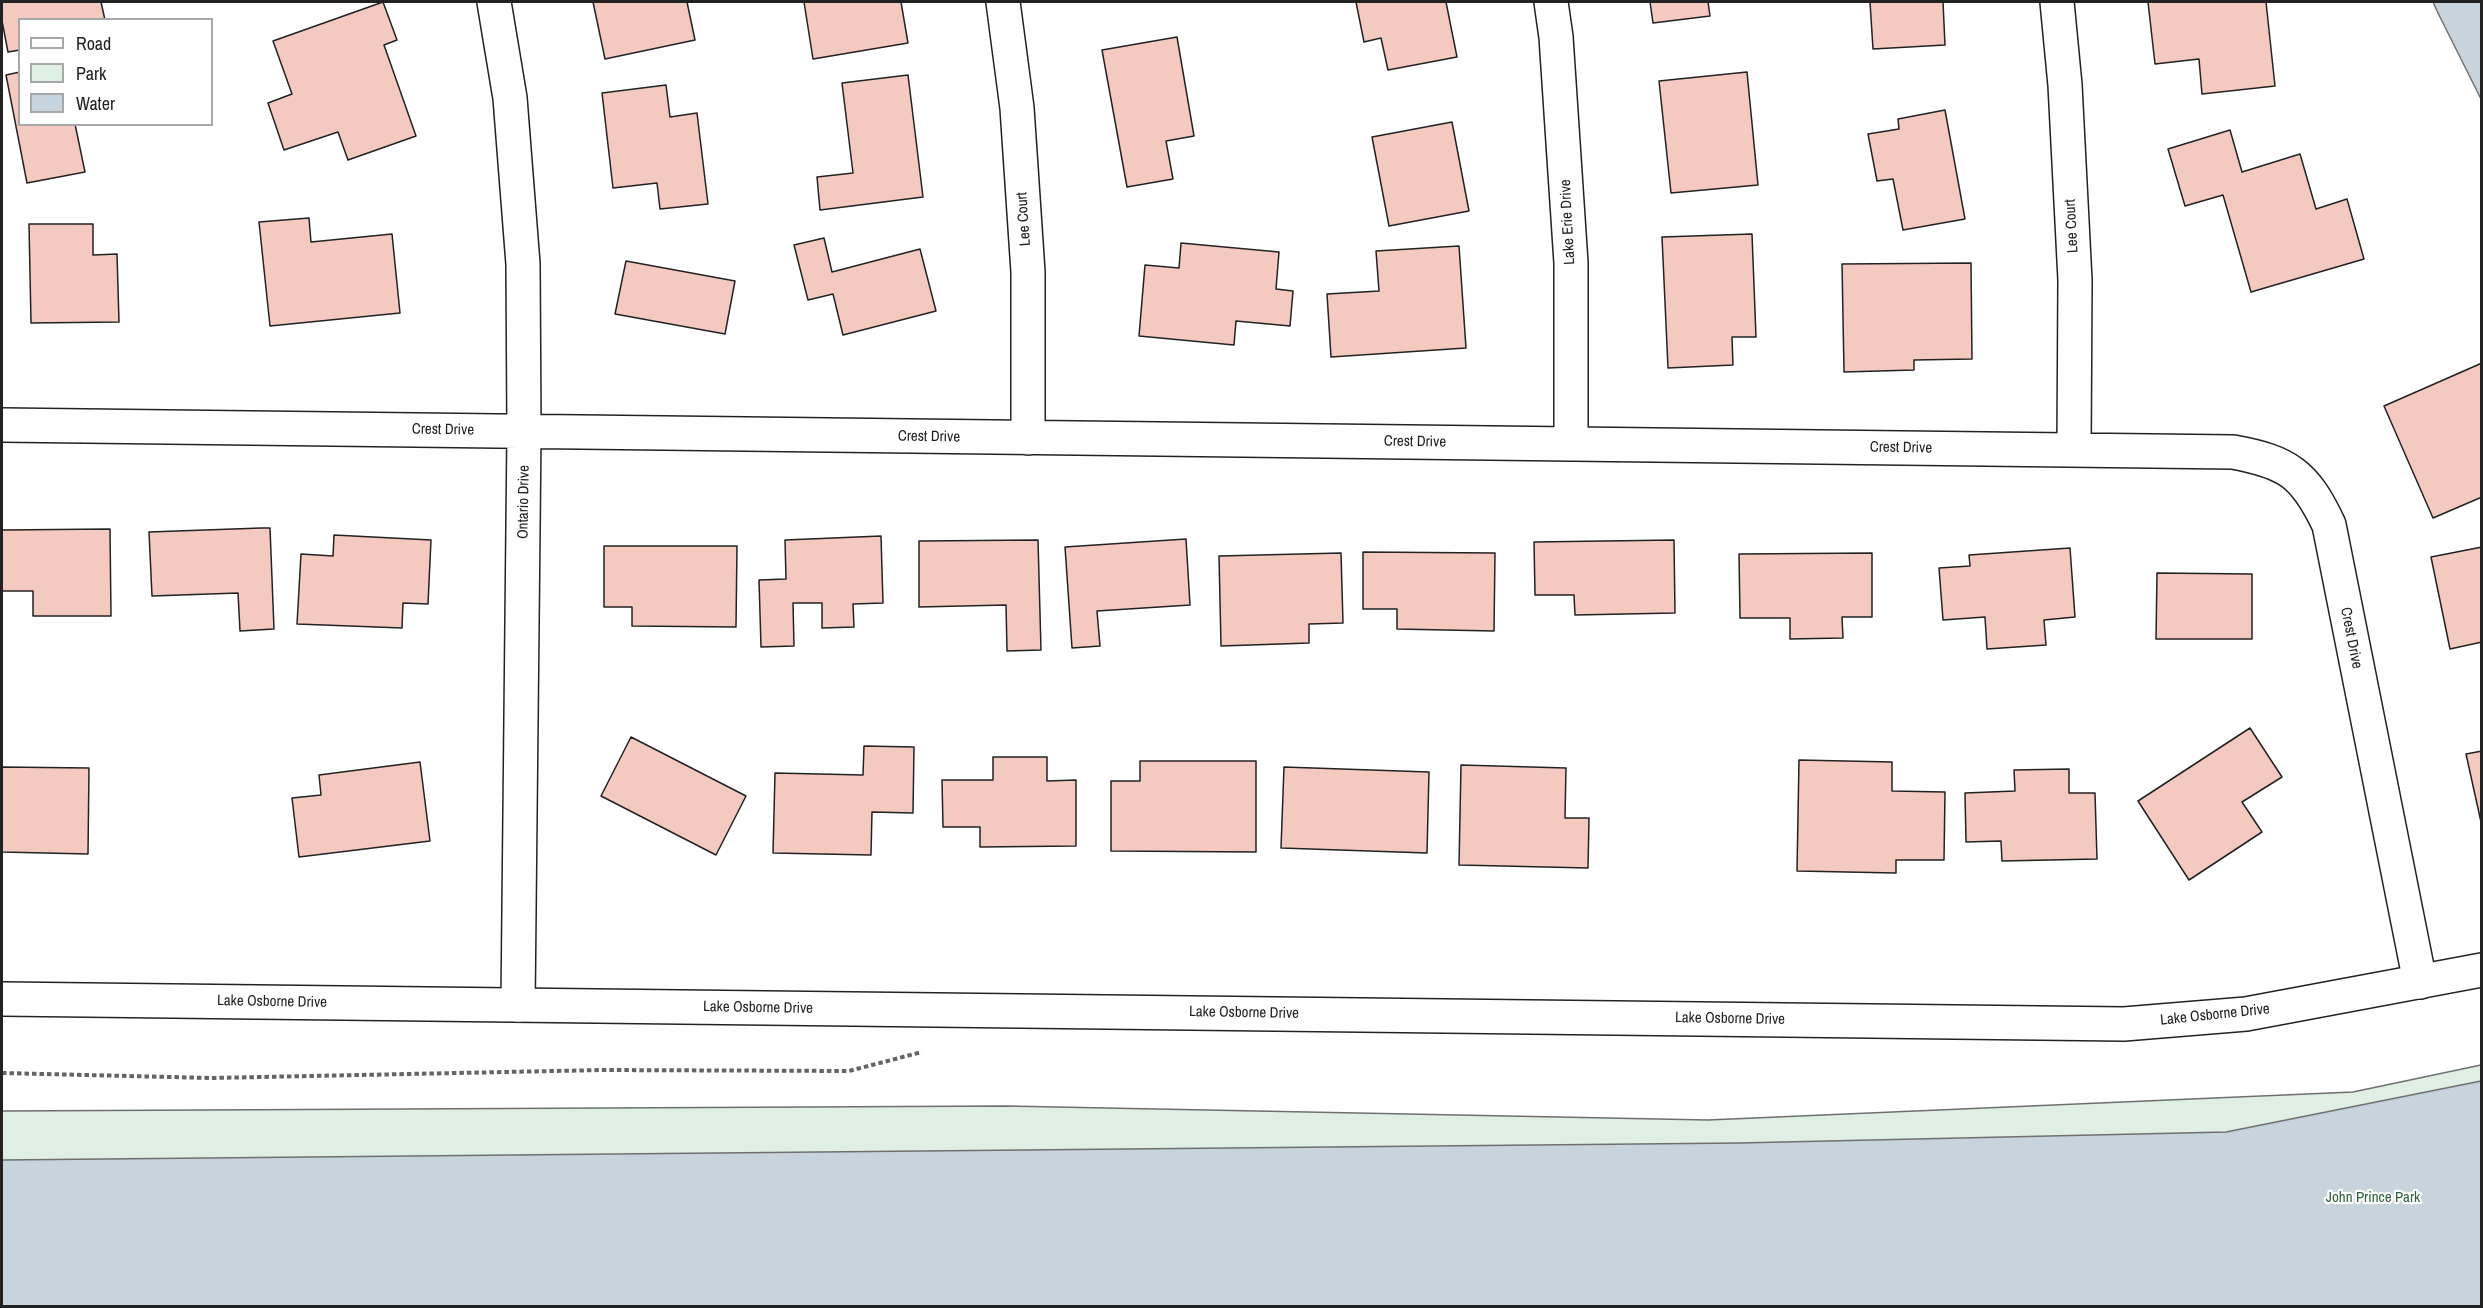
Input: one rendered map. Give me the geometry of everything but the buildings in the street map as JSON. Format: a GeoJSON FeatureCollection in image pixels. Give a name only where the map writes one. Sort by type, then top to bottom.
{"type":"FeatureCollection","features":[{"type":"Feature","properties":{"kind":"street","name":"Ontario Drive"},"geometry":{"type":"LineString","coordinates":[[494,2],[510,98],[523,246],[525,431],[518,1005]]}},
{"type":"Feature","properties":{"kind":"street","name":"Lee Court"},"geometry":{"type":"LineString","coordinates":[[1004,2],[1017,108],[1028,272],[1028,438]]}},
{"type":"Feature","properties":{"kind":"street","name":"Lake Erie Drive"},"geometry":{"type":"LineString","coordinates":[[1551,2],[1557,49],[1571,263],[1571,444]]}},
{"type":"Feature","properties":{"kind":"street","name":"Lee Court"},"geometry":{"type":"LineString","coordinates":[[2057,2],[2065,85],[2075,280],[2074,450]]}},
{"type":"Feature","properties":{"kind":"street","name":"Crest Drive"},"geometry":{"type":"LineString","coordinates":[[2,424],[2233,452],[2265,458],[2293,473],[2315,496],[2329,525],[2420,982]]}},
{"type":"Feature","properties":{"kind":"street","name":"Lake Osborne Drive"},"geometry":{"type":"LineString","coordinates":[[2,999],[2124,1024],[2246,1014],[2481,970]]}},
{"type":"Feature","properties":{"kind":"green space","name":"John Prince Park"},"geometry":{"type":"Polygon","coordinates":[[[2481,1065],[2481,1306],[2,1306],[2,1111],[1006,1106],[1708,1120],[2353,1092],[2481,1065]]]}},
{"type":"Feature","properties":{"kind":"water"},"geometry":{"type":"Polygon","coordinates":[[[2433,2],[2481,2],[2481,99],[2438,13],[2433,2]]]}},
{"type":"Feature","properties":{"kind":"water","name":"John Prince Park"},"geometry":{"type":"Polygon","coordinates":[[[2481,1081],[2481,1306],[2,1306],[2,1160],[1739,1143],[2226,1132],[2481,1081]]]}}]}
